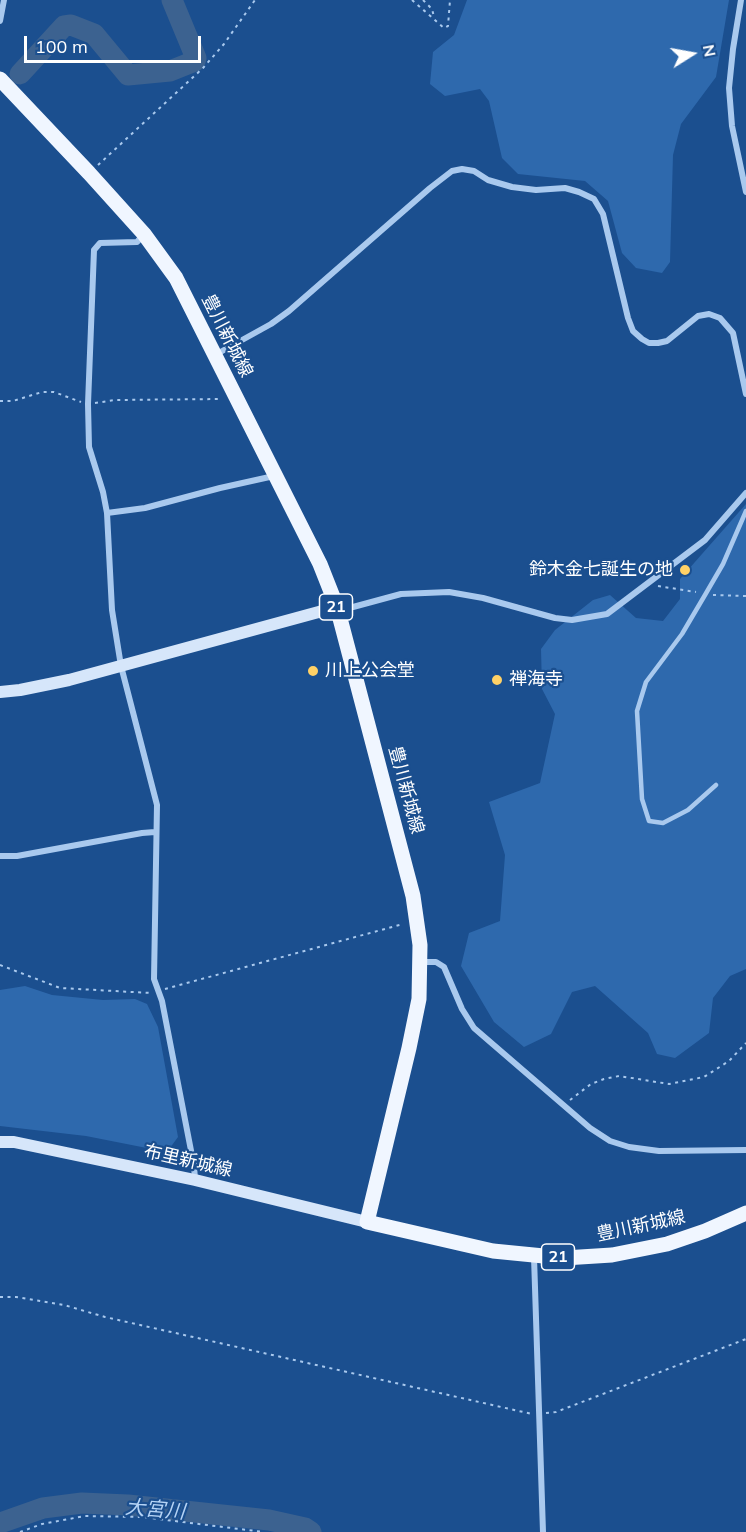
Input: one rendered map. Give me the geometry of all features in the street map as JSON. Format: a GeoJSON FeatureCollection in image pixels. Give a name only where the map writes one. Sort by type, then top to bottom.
{"type":"FeatureCollection","features":[{"type":"Feature","properties":{"kind":"main road","name":"豊川新城線"},"geometry":{"type":"LineString","coordinates":[[0,79],[144,234],[176,279],[320,564],[337,607],[396,828],[417,922],[420,962],[418,999],[409,1048],[367,1222],[493,1251],[564,1258],[612,1255],[676,1241],[746,1213]]}},
{"type":"Feature","properties":{"kind":"main road"},"geometry":{"type":"LineString","coordinates":[[0,692],[69,680],[337,607]]}},
{"type":"Feature","properties":{"kind":"main road","name":"布里新城線"},"geometry":{"type":"LineString","coordinates":[[0,1142],[14,1142],[195,1180],[367,1222]]}},
{"type":"Feature","properties":{"kind":"street"},"geometry":{"type":"LineString","coordinates":[[0,21],[4,0]]}},
{"type":"Feature","properties":{"kind":"street"},"geometry":{"type":"LineString","coordinates":[[741,0],[729,88],[732,126],[746,192]]}},
{"type":"Feature","properties":{"kind":"street"},"geometry":{"type":"LineString","coordinates":[[215,355],[271,324],[289,311],[430,188],[452,171],[462,170],[474,171],[488,180],[512,187],[536,190],[565,188],[594,199],[603,214],[633,331],[649,343],[658,344],[667,340],[698,316],[709,314],[720,318],[733,333],[746,394]]}},
{"type":"Feature","properties":{"kind":"street"},"geometry":{"type":"LineString","coordinates":[[144,234],[137,242],[100,243],[93,250],[88,404],[89,447],[107,513],[112,610],[121,666],[157,805],[154,979],[162,1001],[195,1180]]}},
{"type":"Feature","properties":{"kind":"street"},"geometry":{"type":"LineString","coordinates":[[107,513],[145,508],[276,475]]}},
{"type":"Feature","properties":{"kind":"street"},"geometry":{"type":"LineString","coordinates":[[337,607],[353,607],[401,594],[449,592],[483,598],[555,618],[572,620],[607,614],[705,540],[746,493]]}},
{"type":"Feature","properties":{"kind":"street"},"geometry":{"type":"LineString","coordinates":[[0,856],[17,856],[155,832]]}},
{"type":"Feature","properties":{"kind":"street"},"geometry":{"type":"LineString","coordinates":[[420,962],[436,962],[444,967],[462,1010],[474,1028],[565,1104],[590,1128],[610,1141],[629,1147],[659,1151],[746,1150]]}},
{"type":"Feature","properties":{"kind":"street"},"geometry":{"type":"LineString","coordinates":[[534,1256],[543,1532]]}},
{"type":"Feature","properties":{"kind":"lane"},"geometry":{"type":"LineString","coordinates":[[716,785],[688,810],[663,823],[649,821],[642,799],[637,711],[646,682],[682,634],[705,595],[723,564],[746,511]]}},
{"type":"Feature","properties":{"kind":"path"},"geometry":{"type":"LineString","coordinates":[[89,173],[203,68],[224,45],[255,0]]}},
{"type":"Feature","properties":{"kind":"path"},"geometry":{"type":"LineString","coordinates":[[412,0],[434,16],[444,28],[448,26],[450,0]]}},
{"type":"Feature","properties":{"kind":"path"},"geometry":{"type":"LineString","coordinates":[[423,0],[432,9],[434,16]]}},
{"type":"Feature","properties":{"kind":"path"},"geometry":{"type":"LineString","coordinates":[[0,401],[13,401],[42,392],[54,392],[88,404],[115,400],[236,399]]}},
{"type":"Feature","properties":{"kind":"path"},"geometry":{"type":"LineString","coordinates":[[646,584],[705,595],[746,596]]}},
{"type":"Feature","properties":{"kind":"path"},"geometry":{"type":"LineString","coordinates":[[0,965],[60,988],[148,994],[417,922]]}},
{"type":"Feature","properties":{"kind":"path"},"geometry":{"type":"LineString","coordinates":[[565,1104],[591,1084],[619,1076],[669,1084],[704,1077],[729,1061],[746,1043]]}},
{"type":"Feature","properties":{"kind":"path"},"geometry":{"type":"LineString","coordinates":[[0,1297],[16,1297],[64,1305],[105,1317],[525,1413],[538,1414],[556,1412],[746,1339]]}},
{"type":"Feature","properties":{"kind":"path"},"geometry":{"type":"LineString","coordinates":[[20,1532],[42,1524],[85,1516],[142,1517],[264,1532]]}},
{"type":"Feature","properties":{"kind":"shaded area"},"geometry":{"type":"Polygon","coordinates":[[[467,0],[729,0],[716,77],[681,124],[673,155],[670,262],[662,273],[636,268],[622,253],[608,201],[585,181],[518,174],[502,158],[489,101],[480,89],[445,96],[430,84],[433,52],[454,35],[467,0]]]}},
{"type":"Feature","properties":{"kind":"shaded area"},"geometry":{"type":"Polygon","coordinates":[[[746,504],[746,969],[730,976],[713,998],[709,1033],[675,1058],[657,1054],[648,1033],[595,986],[572,992],[551,1034],[524,1047],[494,1022],[461,966],[469,933],[500,921],[505,855],[489,802],[540,783],[555,714],[542,689],[541,649],[555,630],[593,600],[610,595],[636,618],[663,621],[680,599],[680,579],[746,504]]]}},
{"type":"Feature","properties":{"kind":"shaded area"},"geometry":{"type":"Polygon","coordinates":[[[25,986],[52,995],[103,1000],[135,999],[147,1004],[158,1027],[178,1137],[167,1152],[86,1136],[0,1126],[0,990],[25,986]]]}},
{"type":"Feature","properties":{"kind":"waterway"},"geometry":{"type":"LineString","coordinates":[[20,74],[64,26],[71,25],[94,34],[128,75],[170,71],[195,61],[196,58],[172,0]]}},
{"type":"Feature","properties":{"kind":"waterway","name":"大宮川"},"geometry":{"type":"LineString","coordinates":[[0,1523],[43,1508],[82,1503],[128,1505],[269,1520],[305,1528],[311,1532]]}},
{"type":"Feature","properties":{"kind":"place","name":"鈴木金七誕生の地"},"geometry":{"type":"Point","coordinates":[685,570]}},
{"type":"Feature","properties":{"kind":"place","name":"川上公会堂"},"geometry":{"type":"Point","coordinates":[313,671]}},
{"type":"Feature","properties":{"kind":"place","name":"禅海寺"},"geometry":{"type":"Point","coordinates":[497,680]}}]}
